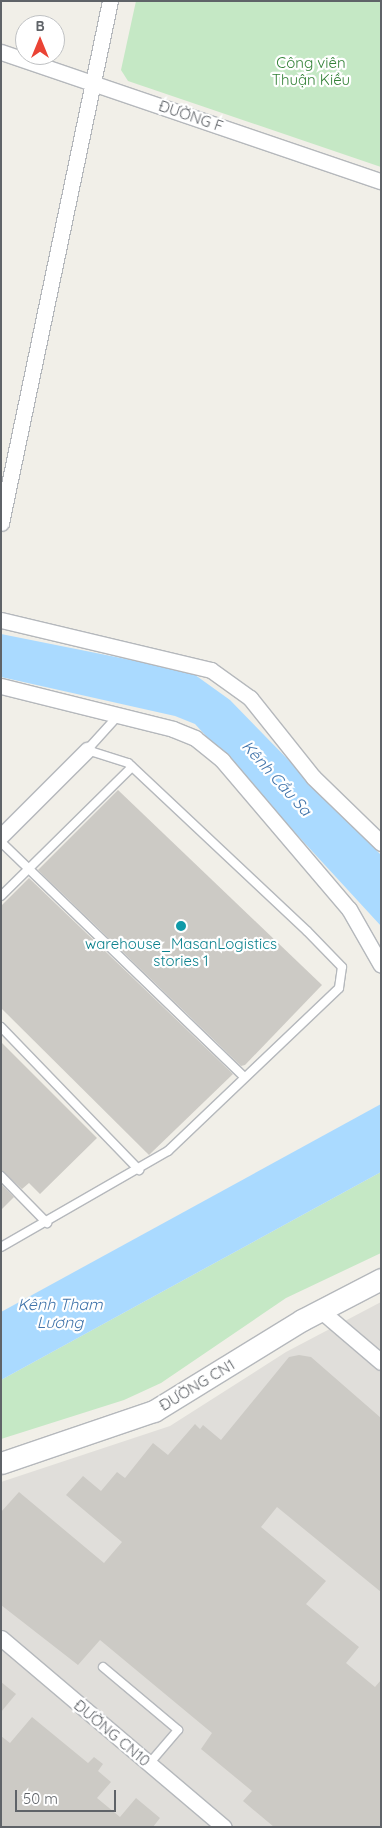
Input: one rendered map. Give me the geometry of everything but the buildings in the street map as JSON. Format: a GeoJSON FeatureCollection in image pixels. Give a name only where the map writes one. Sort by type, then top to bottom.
{"type":"FeatureCollection","features":[{"type":"Feature","properties":{"kind":"street"},"geometry":{"type":"LineString","coordinates":[[1,523],[95,83],[110,1]]}},
{"type":"Feature","properties":{"kind":"street","name":"ĐƯỜNG F"},"geometry":{"type":"LineString","coordinates":[[1,52],[381,181]]}},
{"type":"Feature","properties":{"kind":"street"},"geometry":{"type":"LineString","coordinates":[[1,620],[211,670],[250,698],[313,778],[381,843]]}},
{"type":"Feature","properties":{"kind":"street"},"geometry":{"type":"LineString","coordinates":[[1,686],[116,718],[173,729],[195,738],[222,760],[349,909],[381,964]]}},
{"type":"Feature","properties":{"kind":"street"},"geometry":{"type":"LineString","coordinates":[[1,836],[87,750]]}},
{"type":"Feature","properties":{"kind":"street","name":"ĐƯỜNG CN1"},"geometry":{"type":"LineString","coordinates":[[1,1463],[154,1411],[320,1310],[381,1279]]}},
{"type":"Feature","properties":{"kind":"street"},"geometry":{"type":"LineString","coordinates":[[320,1310],[381,1362]]}},
{"type":"Feature","properties":{"kind":"street","name":"ĐƯỜNG CN10"},"geometry":{"type":"LineString","coordinates":[[1,1638],[224,1827]]}},
{"type":"Feature","properties":{"kind":"lane"},"geometry":{"type":"LineString","coordinates":[[1,1246],[139,1170],[168,1151],[339,988],[342,967],[132,768],[87,750],[116,718]]}},
{"type":"Feature","properties":{"kind":"lane"},"geometry":{"type":"LineString","coordinates":[[1,896],[132,768]]}},
{"type":"Feature","properties":{"kind":"lane"},"geometry":{"type":"LineString","coordinates":[[1,842],[244,1078]]}},
{"type":"Feature","properties":{"kind":"lane"},"geometry":{"type":"LineString","coordinates":[[1,1027],[139,1170]]}},
{"type":"Feature","properties":{"kind":"lane"},"geometry":{"type":"LineString","coordinates":[[1,1176],[47,1222]]}},
{"type":"Feature","properties":{"kind":"lane"},"geometry":{"type":"LineString","coordinates":[[103,1667],[178,1730],[149,1764]]}},
{"type":"Feature","properties":{"kind":"shaded area"},"geometry":{"type":"Polygon","coordinates":[[[381,1302],[381,1827],[1,1827],[1,1482],[170,1426],[286,1352],[381,1302]]]}},
{"type":"Feature","properties":{"kind":"green space","name":"Công viên Thuận Kiều"},"geometry":{"type":"Polygon","coordinates":[[[136,1],[381,1],[381,167],[128,81],[121,70],[136,1]]]}},
{"type":"Feature","properties":{"kind":"green space"},"geometry":{"type":"Polygon","coordinates":[[[381,1172],[381,1253],[286,1298],[161,1383],[124,1400],[1,1439],[1,1380],[381,1172]]]}},
{"type":"Feature","properties":{"kind":"water","name":"Kênh Cầu Sa"},"geometry":{"type":"Polygon","coordinates":[[[1,634],[191,672],[230,700],[381,855],[381,926],[195,724],[175,716],[1,677],[1,634]]]}},
{"type":"Feature","properties":{"kind":"water","name":"Kênh Tham Lương"},"geometry":{"type":"Polygon","coordinates":[[[381,1104],[381,1172],[1,1380],[1,1312],[381,1104]]]}},
{"type":"Feature","properties":{"kind":"place","name":"warehouse_MasanLogistics stories 1"},"geometry":{"type":"Point","coordinates":[181,926]}}]}
